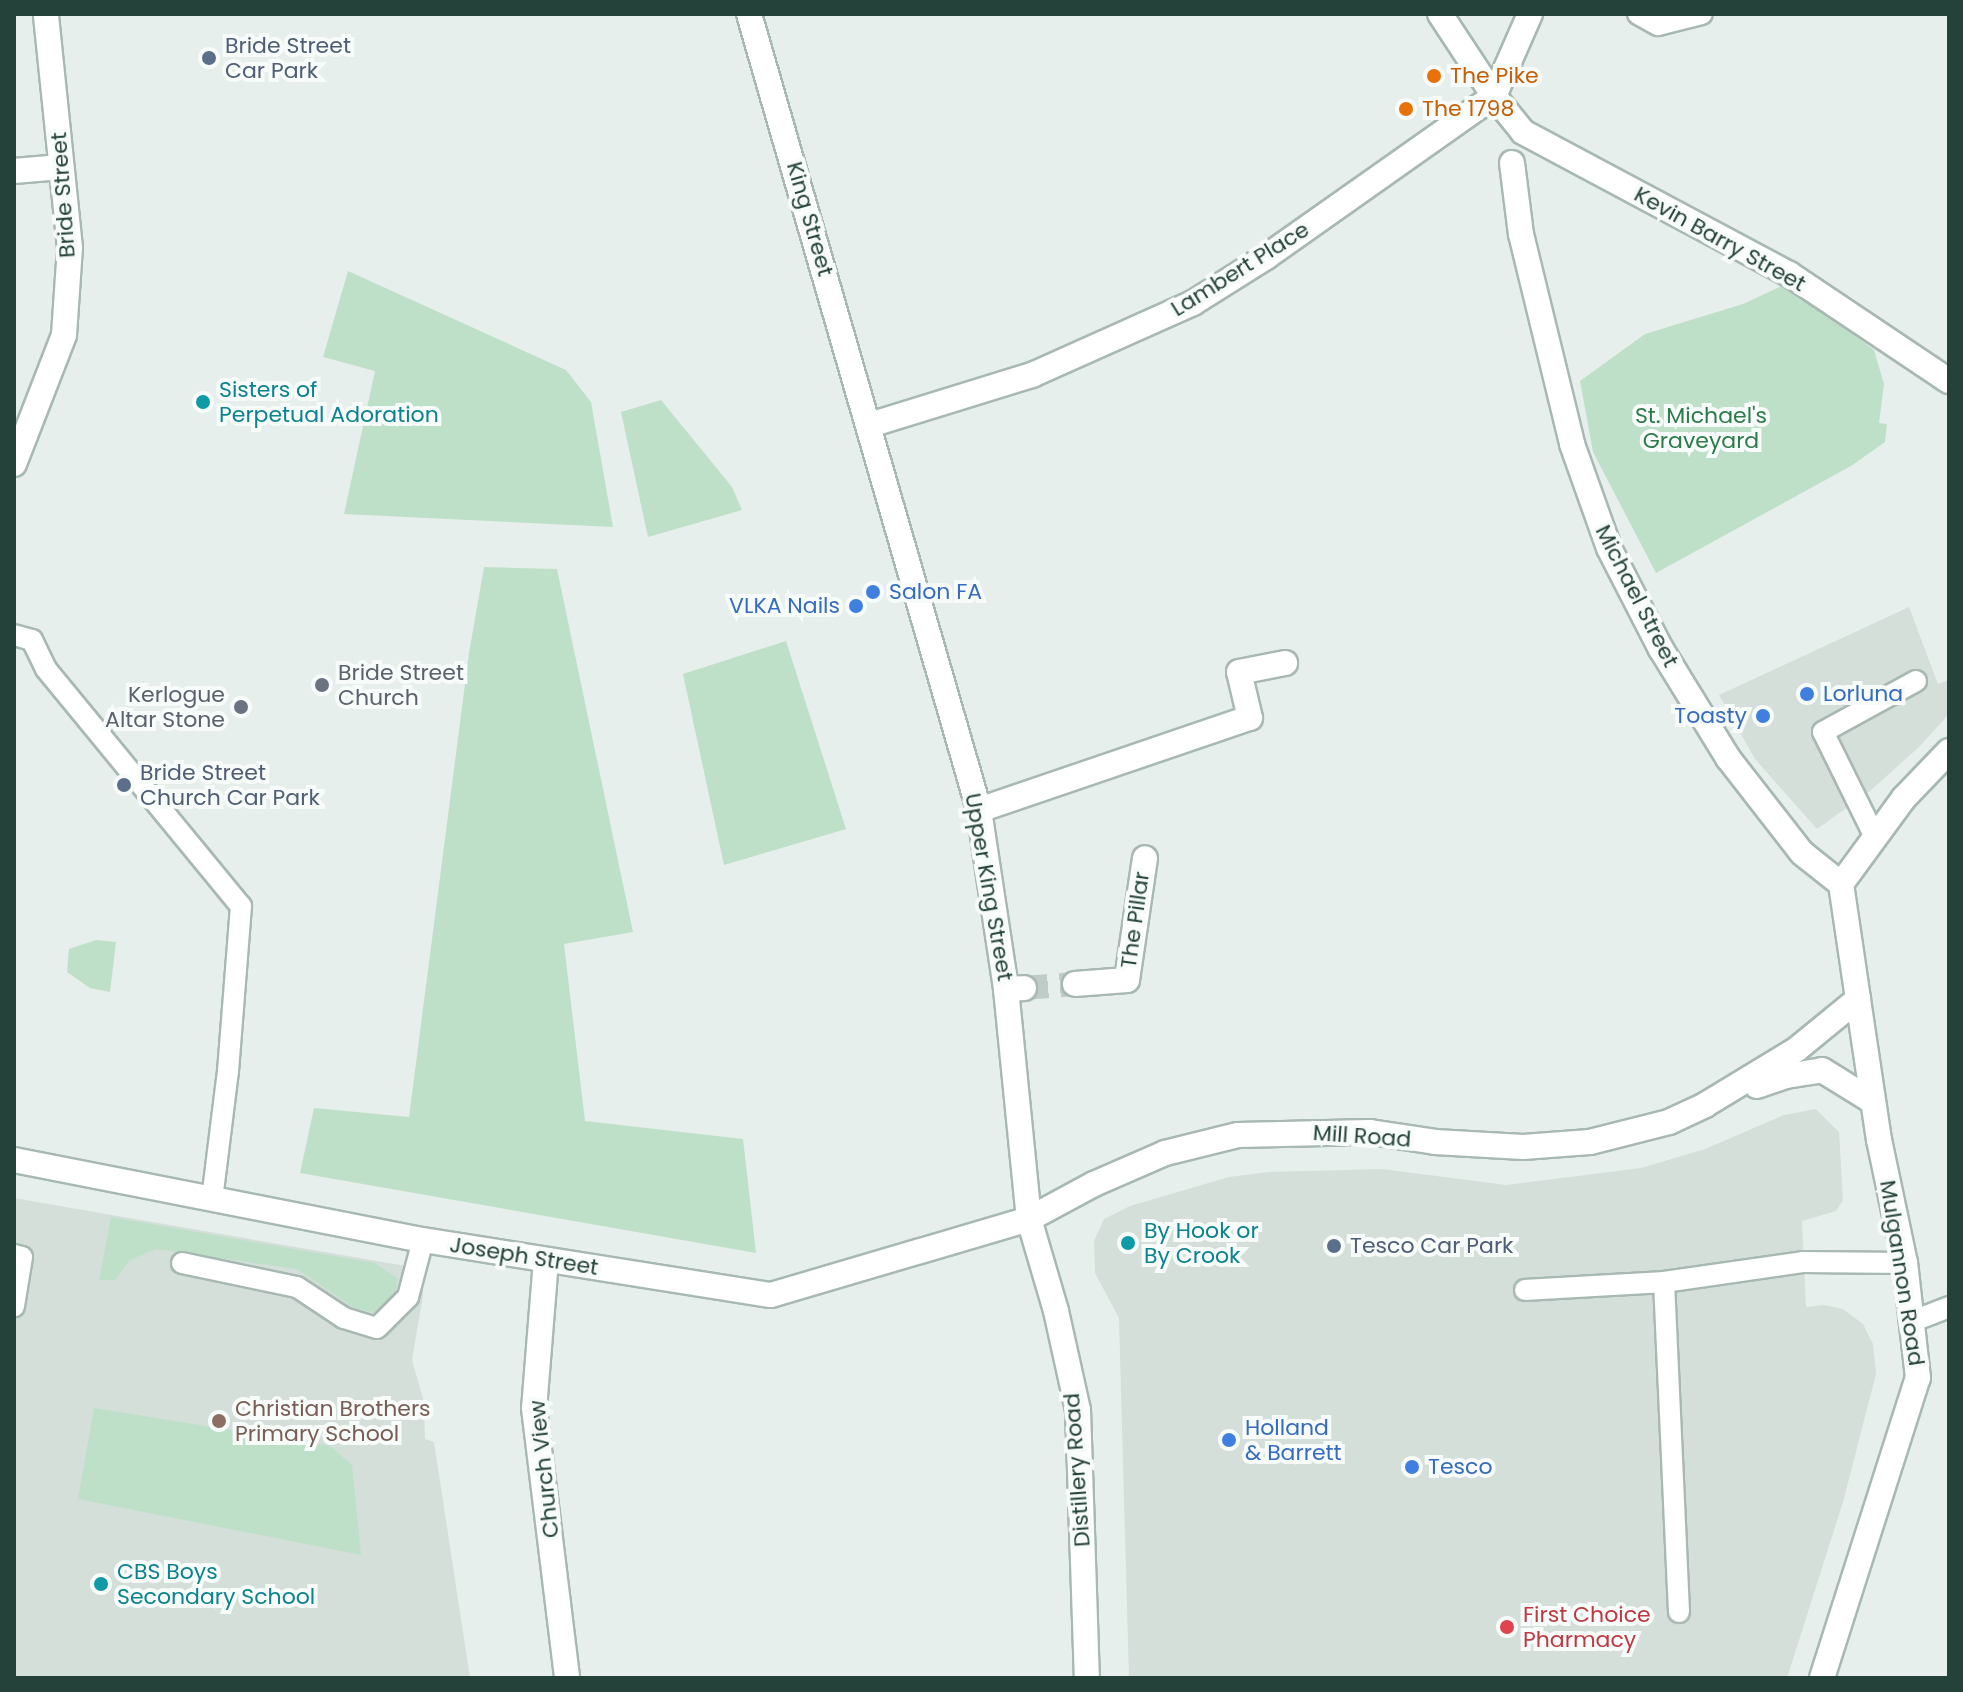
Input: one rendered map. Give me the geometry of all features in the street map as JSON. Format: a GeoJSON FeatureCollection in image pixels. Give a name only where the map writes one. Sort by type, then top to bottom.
{"type":"FeatureCollection","features":[{"type":"Feature","properties":{"kind":"main road","name":"Bride Street"},"geometry":{"type":"LineString","coordinates":[[14,464],[64,335],[70,248],[61,167],[60,62],[46,14]]}},
{"type":"Feature","properties":{"kind":"main road","name":"King Street"},"geometry":{"type":"LineString","coordinates":[[749,14],[870,425]]}},
{"type":"Feature","properties":{"kind":"main road","name":"Kevin Barry Street"},"geometry":{"type":"LineString","coordinates":[[1440,14],[1494,96],[1523,132],[1789,274],[1949,381]]}},
{"type":"Feature","properties":{"kind":"main road"},"geometry":{"type":"LineString","coordinates":[[1494,96],[1530,14]]}},
{"type":"Feature","properties":{"kind":"main road","name":"Lambert Place"},"geometry":{"type":"LineString","coordinates":[[870,425],[1032,375],[1193,303],[1266,257],[1494,96]]}},
{"type":"Feature","properties":{"kind":"main road","name":"Michael Street"},"geometry":{"type":"LineString","coordinates":[[1512,163],[1521,234],[1572,444],[1609,548],[1661,649],[1728,758],[1802,853],[1841,884]]}},
{"type":"Feature","properties":{"kind":"main road"},"geometry":{"type":"LineString","coordinates":[[14,171],[61,167]]}},
{"type":"Feature","properties":{"kind":"main road","name":"Upper King Street"},"geometry":{"type":"LineString","coordinates":[[870,425],[979,810],[1015,988],[1029,1219]]}},
{"type":"Feature","properties":{"kind":"main road"},"geometry":{"type":"LineString","coordinates":[[979,810],[1250,718],[1239,672],[1285,663]]}},
{"type":"Feature","properties":{"kind":"main road"},"geometry":{"type":"LineString","coordinates":[[1841,884],[1874,835],[1949,751]]}},
{"type":"Feature","properties":{"kind":"main road","name":"The Pillar"},"geometry":{"type":"LineString","coordinates":[[1075,984],[1127,980],[1145,858]]}},
{"type":"Feature","properties":{"kind":"main road","name":"Mulgannon Road"},"geometry":{"type":"LineString","coordinates":[[1822,1678],[1918,1378],[1905,1263],[1872,1101],[1841,884]]}},
{"type":"Feature","properties":{"kind":"main road","name":"Mill Road"},"geometry":{"type":"LineString","coordinates":[[1705,1105],[1797,1049],[1858,999]]}},
{"type":"Feature","properties":{"kind":"main road","name":"Mill Road"},"geometry":{"type":"LineString","coordinates":[[1029,1219],[1094,1184],[1165,1153],[1238,1135],[1370,1132],[1435,1142],[1523,1147],[1590,1142],[1669,1122],[1705,1105],[1786,1076],[1822,1070],[1872,1101]]}},
{"type":"Feature","properties":{"kind":"main road","name":"Joseph Street"},"geometry":{"type":"LineString","coordinates":[[14,1160],[423,1240],[771,1295],[1029,1219]]}},
{"type":"Feature","properties":{"kind":"main road","name":"Distillery Road"},"geometry":{"type":"LineString","coordinates":[[1029,1219],[1056,1311],[1078,1410],[1087,1678]]}},
{"type":"Feature","properties":{"kind":"main road","name":"Church View"},"geometry":{"type":"LineString","coordinates":[[546,1260],[534,1408],[567,1678]]}},
{"type":"Feature","properties":{"kind":"lane"},"geometry":{"type":"LineString","coordinates":[[1638,14],[1658,25],[1702,14]]}},
{"type":"Feature","properties":{"kind":"lane"},"geometry":{"type":"LineString","coordinates":[[14,635],[32,640],[46,669],[241,906],[228,1071],[212,1199]]}},
{"type":"Feature","properties":{"kind":"lane"},"geometry":{"type":"LineString","coordinates":[[1874,835],[1823,732],[1916,681]]}},
{"type":"Feature","properties":{"kind":"lane"},"geometry":{"type":"LineString","coordinates":[[182,1263],[297,1287],[344,1318],[377,1328],[408,1297],[423,1240]]}},
{"type":"Feature","properties":{"kind":"lane"},"geometry":{"type":"LineString","coordinates":[[14,1255],[22,1257],[14,1306]]}},
{"type":"Feature","properties":{"kind":"lane"},"geometry":{"type":"LineString","coordinates":[[1525,1290],[1664,1282],[1803,1262],[1905,1263]]}},
{"type":"Feature","properties":{"kind":"lane"},"geometry":{"type":"LineString","coordinates":[[1664,1282],[1679,1612]]}},
{"type":"Feature","properties":{"kind":"lane"},"geometry":{"type":"LineString","coordinates":[[1913,1321],[1949,1307]]}},
{"type":"Feature","properties":{"kind":"lane"},"geometry":{"type":"LineString","coordinates":[[1913,1321],[1949,1317]]}},
{"type":"Feature","properties":{"kind":"shaded area"},"geometry":{"type":"Polygon","coordinates":[[[1909,607],[1938,684],[1949,680],[1949,714],[1919,747],[1870,791],[1817,829],[1755,759],[1719,695],[1909,607]]]}},
{"type":"Feature","properties":{"kind":"shaded area"},"geometry":{"type":"Polygon","coordinates":[[[1816,1109],[1839,1132],[1843,1200],[1836,1211],[1802,1221],[1806,1307],[1824,1305],[1843,1309],[1863,1324],[1873,1344],[1876,1374],[1843,1502],[1787,1678],[1129,1678],[1119,1318],[1095,1273],[1094,1241],[1104,1219],[1130,1206],[1229,1177],[1269,1172],[1382,1169],[1506,1185],[1641,1168],[1705,1149],[1784,1115],[1816,1109]]]}},
{"type":"Feature","properties":{"kind":"shaded area","name":"Christian Brothers Primary School"},"geometry":{"type":"Polygon","coordinates":[[[14,1198],[423,1269],[423,1295],[412,1360],[424,1402],[425,1439],[434,1442],[470,1678],[14,1678],[14,1198]]]}},
{"type":"Feature","properties":{"kind":"green space"},"geometry":{"type":"Polygon","coordinates":[[[348,271],[566,370],[591,402],[613,527],[344,514],[375,371],[323,357],[348,271]]]}},
{"type":"Feature","properties":{"kind":"green space","name":"St. Michael's Graveyard"},"geometry":{"type":"Polygon","coordinates":[[[1786,284],[1874,350],[1884,384],[1879,423],[1887,424],[1885,442],[1851,466],[1656,573],[1593,452],[1580,381],[1645,334],[1743,304],[1786,284]]]}},
{"type":"Feature","properties":{"kind":"green space"},"geometry":{"type":"Polygon","coordinates":[[[661,400],[732,487],[742,510],[648,537],[621,412],[661,400]]]}},
{"type":"Feature","properties":{"kind":"green space"},"geometry":{"type":"Polygon","coordinates":[[[484,567],[557,569],[633,932],[564,944],[585,1121],[743,1139],[756,1253],[300,1173],[314,1108],[409,1117],[469,653],[484,567]]]}},
{"type":"Feature","properties":{"kind":"green space"},"geometry":{"type":"Polygon","coordinates":[[[786,641],[846,829],[724,865],[683,674],[786,641]]]}},
{"type":"Feature","properties":{"kind":"green space"},"geometry":{"type":"Polygon","coordinates":[[[96,940],[116,942],[110,992],[90,988],[67,972],[69,949],[96,940]]]}},
{"type":"Feature","properties":{"kind":"green space"},"geometry":{"type":"Polygon","coordinates":[[[111,1217],[375,1263],[397,1278],[396,1296],[374,1313],[354,1308],[297,1269],[156,1249],[130,1260],[115,1280],[99,1280],[111,1217]]]}},
{"type":"Feature","properties":{"kind":"green space"},"geometry":{"type":"Polygon","coordinates":[[[94,1408],[330,1446],[352,1465],[361,1555],[78,1499],[94,1408]]]}},
{"type":"Feature","properties":{"kind":"tunnel"},"geometry":{"type":"LineString","coordinates":[[1024,988],[1075,984]]}},
{"type":"Feature","properties":{"kind":"place","name":"Bride Street Car Park"},"geometry":{"type":"Point","coordinates":[209,58]}},
{"type":"Feature","properties":{"kind":"place","name":"The Pike"},"geometry":{"type":"Point","coordinates":[1434,76]}},
{"type":"Feature","properties":{"kind":"place","name":"The 1798"},"geometry":{"type":"Point","coordinates":[1406,109]}},
{"type":"Feature","properties":{"kind":"place","name":"Sisters of Perpetual Adoration"},"geometry":{"type":"Point","coordinates":[203,402]}},
{"type":"Feature","properties":{"kind":"place","name":"Salon FA"},"geometry":{"type":"Point","coordinates":[873,592]}},
{"type":"Feature","properties":{"kind":"place","name":"VLKA Nails"},"geometry":{"type":"Point","coordinates":[856,606]}},
{"type":"Feature","properties":{"kind":"place","name":"Bride Street Church"},"geometry":{"type":"Point","coordinates":[322,685]}},
{"type":"Feature","properties":{"kind":"place","name":"Lorluna"},"geometry":{"type":"Point","coordinates":[1807,694]}},
{"type":"Feature","properties":{"kind":"place","name":"Kerlogue Altar Stone"},"geometry":{"type":"Point","coordinates":[241,707]}},
{"type":"Feature","properties":{"kind":"place","name":"Toasty"},"geometry":{"type":"Point","coordinates":[1763,716]}},
{"type":"Feature","properties":{"kind":"place","name":"Bride Street Church Car Park"},"geometry":{"type":"Point","coordinates":[124,785]}},
{"type":"Feature","properties":{"kind":"place","name":"By Hook or By Crook"},"geometry":{"type":"Point","coordinates":[1128,1243]}},
{"type":"Feature","properties":{"kind":"place","name":"Tesco Car Park"},"geometry":{"type":"Point","coordinates":[1334,1246]}},
{"type":"Feature","properties":{"kind":"place","name":"Christian Brothers Primary School"},"geometry":{"type":"Point","coordinates":[219,1421]}},
{"type":"Feature","properties":{"kind":"place","name":"Holland & Barrett"},"geometry":{"type":"Point","coordinates":[1229,1440]}},
{"type":"Feature","properties":{"kind":"place","name":"Tesco"},"geometry":{"type":"Point","coordinates":[1412,1467]}},
{"type":"Feature","properties":{"kind":"place","name":"CBS Boys Secondary School"},"geometry":{"type":"Point","coordinates":[101,1584]}},
{"type":"Feature","properties":{"kind":"place","name":"First Choice Pharmacy"},"geometry":{"type":"Point","coordinates":[1507,1627]}}]}
